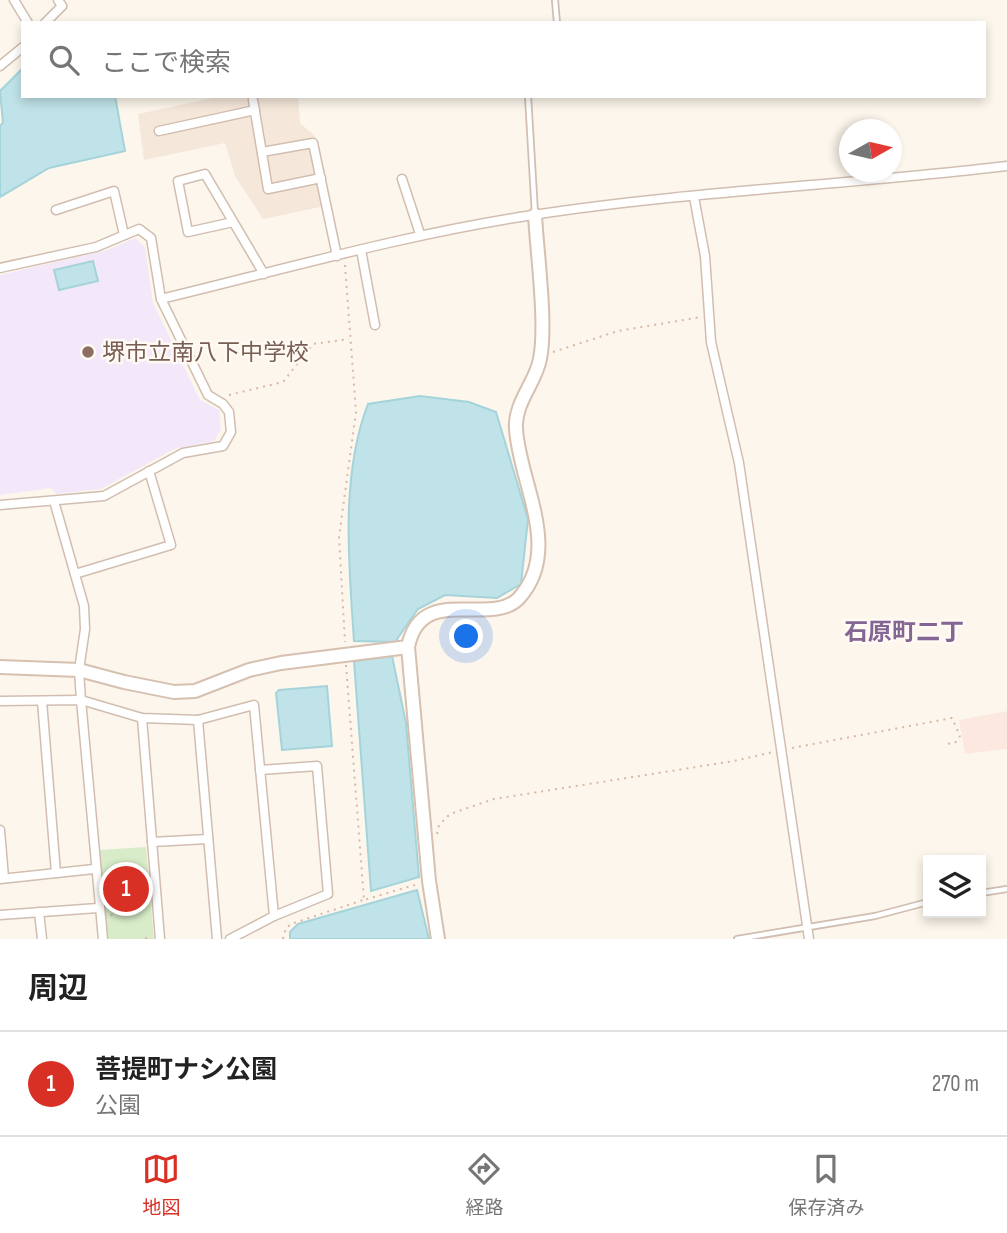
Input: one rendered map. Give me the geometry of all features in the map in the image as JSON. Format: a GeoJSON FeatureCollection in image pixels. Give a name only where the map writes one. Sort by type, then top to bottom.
{"type":"FeatureCollection","features":[{"type":"Feature","properties":{"kind":"street"},"geometry":{"type":"LineString","coordinates":[[13,0],[27,21]]}},
{"type":"Feature","properties":{"kind":"street"},"geometry":{"type":"LineString","coordinates":[[47,21],[62,6],[58,0]]}},
{"type":"Feature","properties":{"kind":"street"},"geometry":{"type":"LineString","coordinates":[[1,64],[21,49]]}},
{"type":"Feature","properties":{"kind":"street"},"geometry":{"type":"LineString","coordinates":[[253,100],[268,190],[321,178]]}},
{"type":"Feature","properties":{"kind":"street"},"geometry":{"type":"LineString","coordinates":[[159,131],[255,110]]}},
{"type":"Feature","properties":{"kind":"street"},"geometry":{"type":"LineString","coordinates":[[262,152],[313,143],[340,255]]}},
{"type":"Feature","properties":{"kind":"street"},"geometry":{"type":"LineString","coordinates":[[161,299],[420,234],[534,215],[1007,166]]}},
{"type":"Feature","properties":{"kind":"street"},"geometry":{"type":"LineString","coordinates":[[233,222],[188,232],[178,181],[205,174],[264,274]]}},
{"type":"Feature","properties":{"kind":"street"},"geometry":{"type":"LineString","coordinates":[[402,179],[420,234]]}},
{"type":"Feature","properties":{"kind":"street"},"geometry":{"type":"LineString","coordinates":[[56,210],[114,191],[124,235]]}},
{"type":"Feature","properties":{"kind":"street"},"geometry":{"type":"LineString","coordinates":[[694,197],[705,257],[711,342],[739,463],[809,939]]}},
{"type":"Feature","properties":{"kind":"street"},"geometry":{"type":"LineString","coordinates":[[438,939],[429,881],[408,647],[410,634],[427,616],[447,609],[502,608],[519,597],[530,581],[538,544],[537,522],[516,427],[520,406],[541,357],[534,215]]}},
{"type":"Feature","properties":{"kind":"street"},"geometry":{"type":"LineString","coordinates":[[0,268],[96,247],[139,229],[151,238],[161,299],[208,395],[219,401],[229,412],[231,432],[223,446],[183,453],[104,496],[0,505]]}},
{"type":"Feature","properties":{"kind":"street"},"geometry":{"type":"LineString","coordinates":[[360,250],[375,325]]}},
{"type":"Feature","properties":{"kind":"street"},"geometry":{"type":"LineString","coordinates":[[75,573],[171,545],[149,471]]}},
{"type":"Feature","properties":{"kind":"street"},"geometry":{"type":"LineString","coordinates":[[54,501],[84,606],[85,629],[79,670],[94,869],[103,939]]}},
{"type":"Feature","properties":{"kind":"street"},"geometry":{"type":"LineString","coordinates":[[0,667],[79,670],[159,691],[195,691],[249,670],[408,647]]}},
{"type":"Feature","properties":{"kind":"street"},"geometry":{"type":"LineString","coordinates":[[0,701],[81,701],[142,718],[198,720],[254,705],[274,916]]}},
{"type":"Feature","properties":{"kind":"street"},"geometry":{"type":"LineString","coordinates":[[42,701],[56,873]]}},
{"type":"Feature","properties":{"kind":"street"},"geometry":{"type":"LineString","coordinates":[[142,718],[160,939]]}},
{"type":"Feature","properties":{"kind":"street"},"geometry":{"type":"LineString","coordinates":[[198,720],[217,939]]}},
{"type":"Feature","properties":{"kind":"street"},"geometry":{"type":"LineString","coordinates":[[230,939],[274,916],[328,894],[317,766],[260,770]]}},
{"type":"Feature","properties":{"kind":"street"},"geometry":{"type":"LineString","coordinates":[[0,830],[2,878],[94,869]]}},
{"type":"Feature","properties":{"kind":"street"},"geometry":{"type":"LineString","coordinates":[[152,842],[208,839]]}},
{"type":"Feature","properties":{"kind":"street"},"geometry":{"type":"LineString","coordinates":[[0,915],[98,908]]}},
{"type":"Feature","properties":{"kind":"street"},"geometry":{"type":"LineString","coordinates":[[39,912],[42,939]]}},
{"type":"Feature","properties":{"kind":"lane"},"geometry":{"type":"LineString","coordinates":[[555,0],[557,21]]}},
{"type":"Feature","properties":{"kind":"lane"},"geometry":{"type":"LineString","coordinates":[[528,98],[534,215]]}},
{"type":"Feature","properties":{"kind":"lane"},"geometry":{"type":"LineString","coordinates":[[986,892],[1007,889]]}},
{"type":"Feature","properties":{"kind":"lane"},"geometry":{"type":"LineString","coordinates":[[737,939],[875,916],[923,903]]}},
{"type":"Feature","properties":{"kind":"path"},"geometry":{"type":"LineString","coordinates":[[340,255],[356,412],[339,537],[345,655],[364,900]]}},
{"type":"Feature","properties":{"kind":"path"},"geometry":{"type":"LineString","coordinates":[[541,357],[618,331],[709,315]]}},
{"type":"Feature","properties":{"kind":"path"},"geometry":{"type":"LineString","coordinates":[[219,401],[232,393],[283,382],[313,344],[349,339]]}},
{"type":"Feature","properties":{"kind":"path"},"geometry":{"type":"LineString","coordinates":[[450,814],[494,799],[734,761],[952,718],[960,736],[955,743],[947,744]]}},
{"type":"Feature","properties":{"kind":"path"},"geometry":{"type":"LineString","coordinates":[[283,939],[286,928],[292,924],[429,881]]}},
{"type":"Feature","properties":{"kind":"path"},"geometry":{"type":"LineString","coordinates":[[111,917],[115,907]]}},
{"type":"Feature","properties":{"kind":"path"},"geometry":{"type":"LineString","coordinates":[[146,932],[146,939]]}},
{"type":"Feature","properties":{"kind":"shaded area"},"geometry":{"type":"Polygon","coordinates":[[[213,98],[298,98],[300,123],[315,136],[330,205],[263,219],[235,176],[225,143],[144,160],[138,114],[213,98]]]}},
{"type":"Feature","properties":{"kind":"shaded area","name":"堺市立南八下中学校"},"geometry":{"type":"Polygon","coordinates":[[[135,238],[145,247],[153,303],[200,400],[219,410],[221,429],[214,441],[174,449],[101,489],[57,494],[51,488],[0,495],[0,275],[107,250],[135,238]]]}},
{"type":"Feature","properties":{"kind":"shaded area"},"geometry":{"type":"Polygon","coordinates":[[[1007,711],[1007,749],[965,754],[959,720],[1007,711]]]}},
{"type":"Feature","properties":{"kind":"green space"},"geometry":{"type":"Polygon","coordinates":[[[146,847],[154,939],[108,939],[99,850],[146,847]]]}},
{"type":"Feature","properties":{"kind":"water"},"geometry":{"type":"Polygon","coordinates":[[[21,70],[21,98],[115,98],[125,151],[49,168],[0,197],[0,126],[3,123],[0,91],[21,70]]]}},
{"type":"Feature","properties":{"kind":"water"},"geometry":{"type":"Polygon","coordinates":[[[93,261],[98,281],[59,290],[54,270],[93,261]]]}},
{"type":"Feature","properties":{"kind":"water"},"geometry":{"type":"Polygon","coordinates":[[[420,396],[469,402],[496,412],[528,519],[521,584],[497,598],[445,595],[418,609],[395,642],[354,641],[349,521],[353,461],[359,432],[368,404],[420,396]]]}},
{"type":"Feature","properties":{"kind":"water"},"geometry":{"type":"Polygon","coordinates":[[[392,656],[406,723],[419,877],[371,891],[354,661],[392,656]]]}},
{"type":"Feature","properties":{"kind":"water"},"geometry":{"type":"Polygon","coordinates":[[[327,686],[332,746],[282,750],[276,693],[279,690],[327,686]]]}},
{"type":"Feature","properties":{"kind":"water"},"geometry":{"type":"Polygon","coordinates":[[[417,890],[429,939],[290,939],[290,932],[298,924],[417,890]]]}},
{"type":"Feature","properties":{"kind":"place","name":"堺市立南八下中学校"},"geometry":{"type":"Point","coordinates":[88,352]}},
{"type":"Feature","properties":{"kind":"place","name":"菩提町ナシ公園"},"geometry":{"type":"Point","coordinates":[126,889]}},
{"type":"Feature","properties":{"kind":"district","name":"石原町二丁"},"geometry":{"type":"Point","coordinates":[904,632]}}]}
